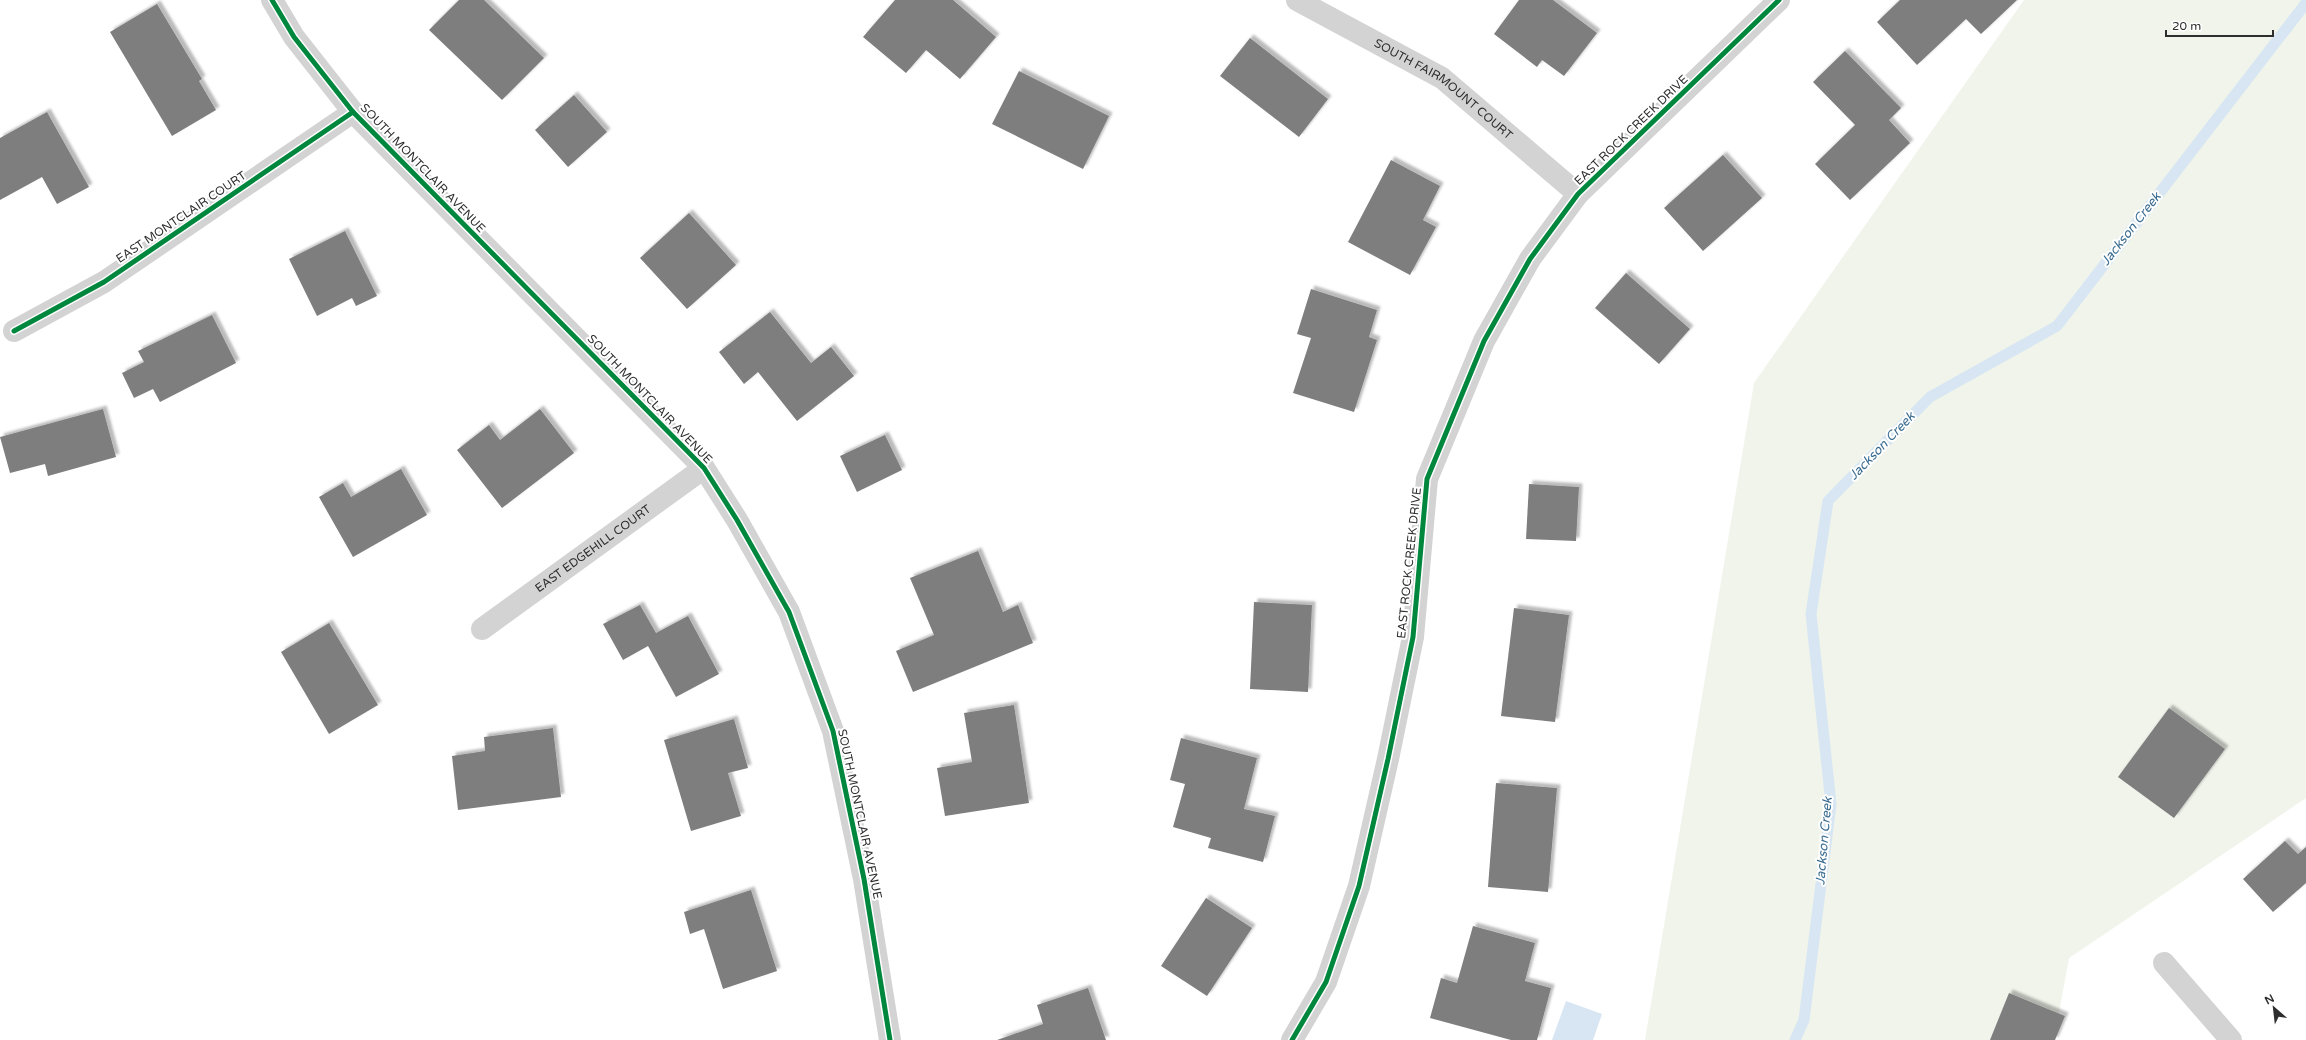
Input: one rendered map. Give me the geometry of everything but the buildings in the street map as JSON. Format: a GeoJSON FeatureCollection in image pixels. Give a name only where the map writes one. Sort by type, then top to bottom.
{"type":"FeatureCollection","features":[{"type":"Feature","properties":{"kind":"street","name":"SOUTH MONTCLAIR AVENUE"},"geometry":{"type":"LineString","coordinates":[[272,0],[294,37],[353,112],[704,468],[737,520],[789,612],[833,730],[864,879],[890,1040]]}},
{"type":"Feature","properties":{"kind":"street","name":"SOUTH FAIRMOUNT COURT"},"geometry":{"type":"LineString","coordinates":[[1297,0],[1442,78],[1578,194]]}},
{"type":"Feature","properties":{"kind":"street","name":"EAST ROCK CREEK DRIVE"},"geometry":{"type":"LineString","coordinates":[[1292,1040],[1326,982],[1359,886],[1388,759],[1413,637],[1427,479],[1484,341],[1530,259],[1578,194],[1779,0]]}},
{"type":"Feature","properties":{"kind":"street","name":"EAST MONTCLAIR COURT"},"geometry":{"type":"LineString","coordinates":[[14,331],[104,282],[353,112]]}},
{"type":"Feature","properties":{"kind":"street","name":"EAST EDGEHILL COURT"},"geometry":{"type":"LineString","coordinates":[[482,629],[704,468]]}},
{"type":"Feature","properties":{"kind":"street"},"geometry":{"type":"LineString","coordinates":[[2164,963],[2231,1040]]}},
{"type":"Feature","properties":{"kind":"shaded area"},"geometry":{"type":"Polygon","coordinates":[[[2024,0],[2306,0],[2306,798],[2069,958],[2054,1040],[1645,1040],[1754,383],[2024,0]]]}},
{"type":"Feature","properties":{"kind":"shaded area"},"geometry":{"type":"Polygon","coordinates":[[[1566,1001],[1602,1014],[1593,1040],[1552,1040],[1566,1001]]]}},
{"type":"Feature","properties":{"kind":"waterway","name":"Jackson Creek"},"geometry":{"type":"LineString","coordinates":[[1795,1040],[1804,1020],[1831,804],[1811,614],[1828,501],[1930,397],[2057,326],[2306,3]]}},
{"type":"Feature","properties":{"kind":"cycle path"},"geometry":{"type":"LineString","coordinates":[[272,0],[294,37],[353,112],[704,468],[737,520],[789,612],[833,731],[864,879],[890,1040]]}},
{"type":"Feature","properties":{"kind":"cycle path"},"geometry":{"type":"LineString","coordinates":[[1292,1040],[1326,982],[1359,886],[1388,759],[1413,637],[1427,479],[1484,341],[1530,259],[1578,194],[1779,0]]}},
{"type":"Feature","properties":{"kind":"cycle path"},"geometry":{"type":"LineString","coordinates":[[14,331],[104,282],[353,112]]}}]}
